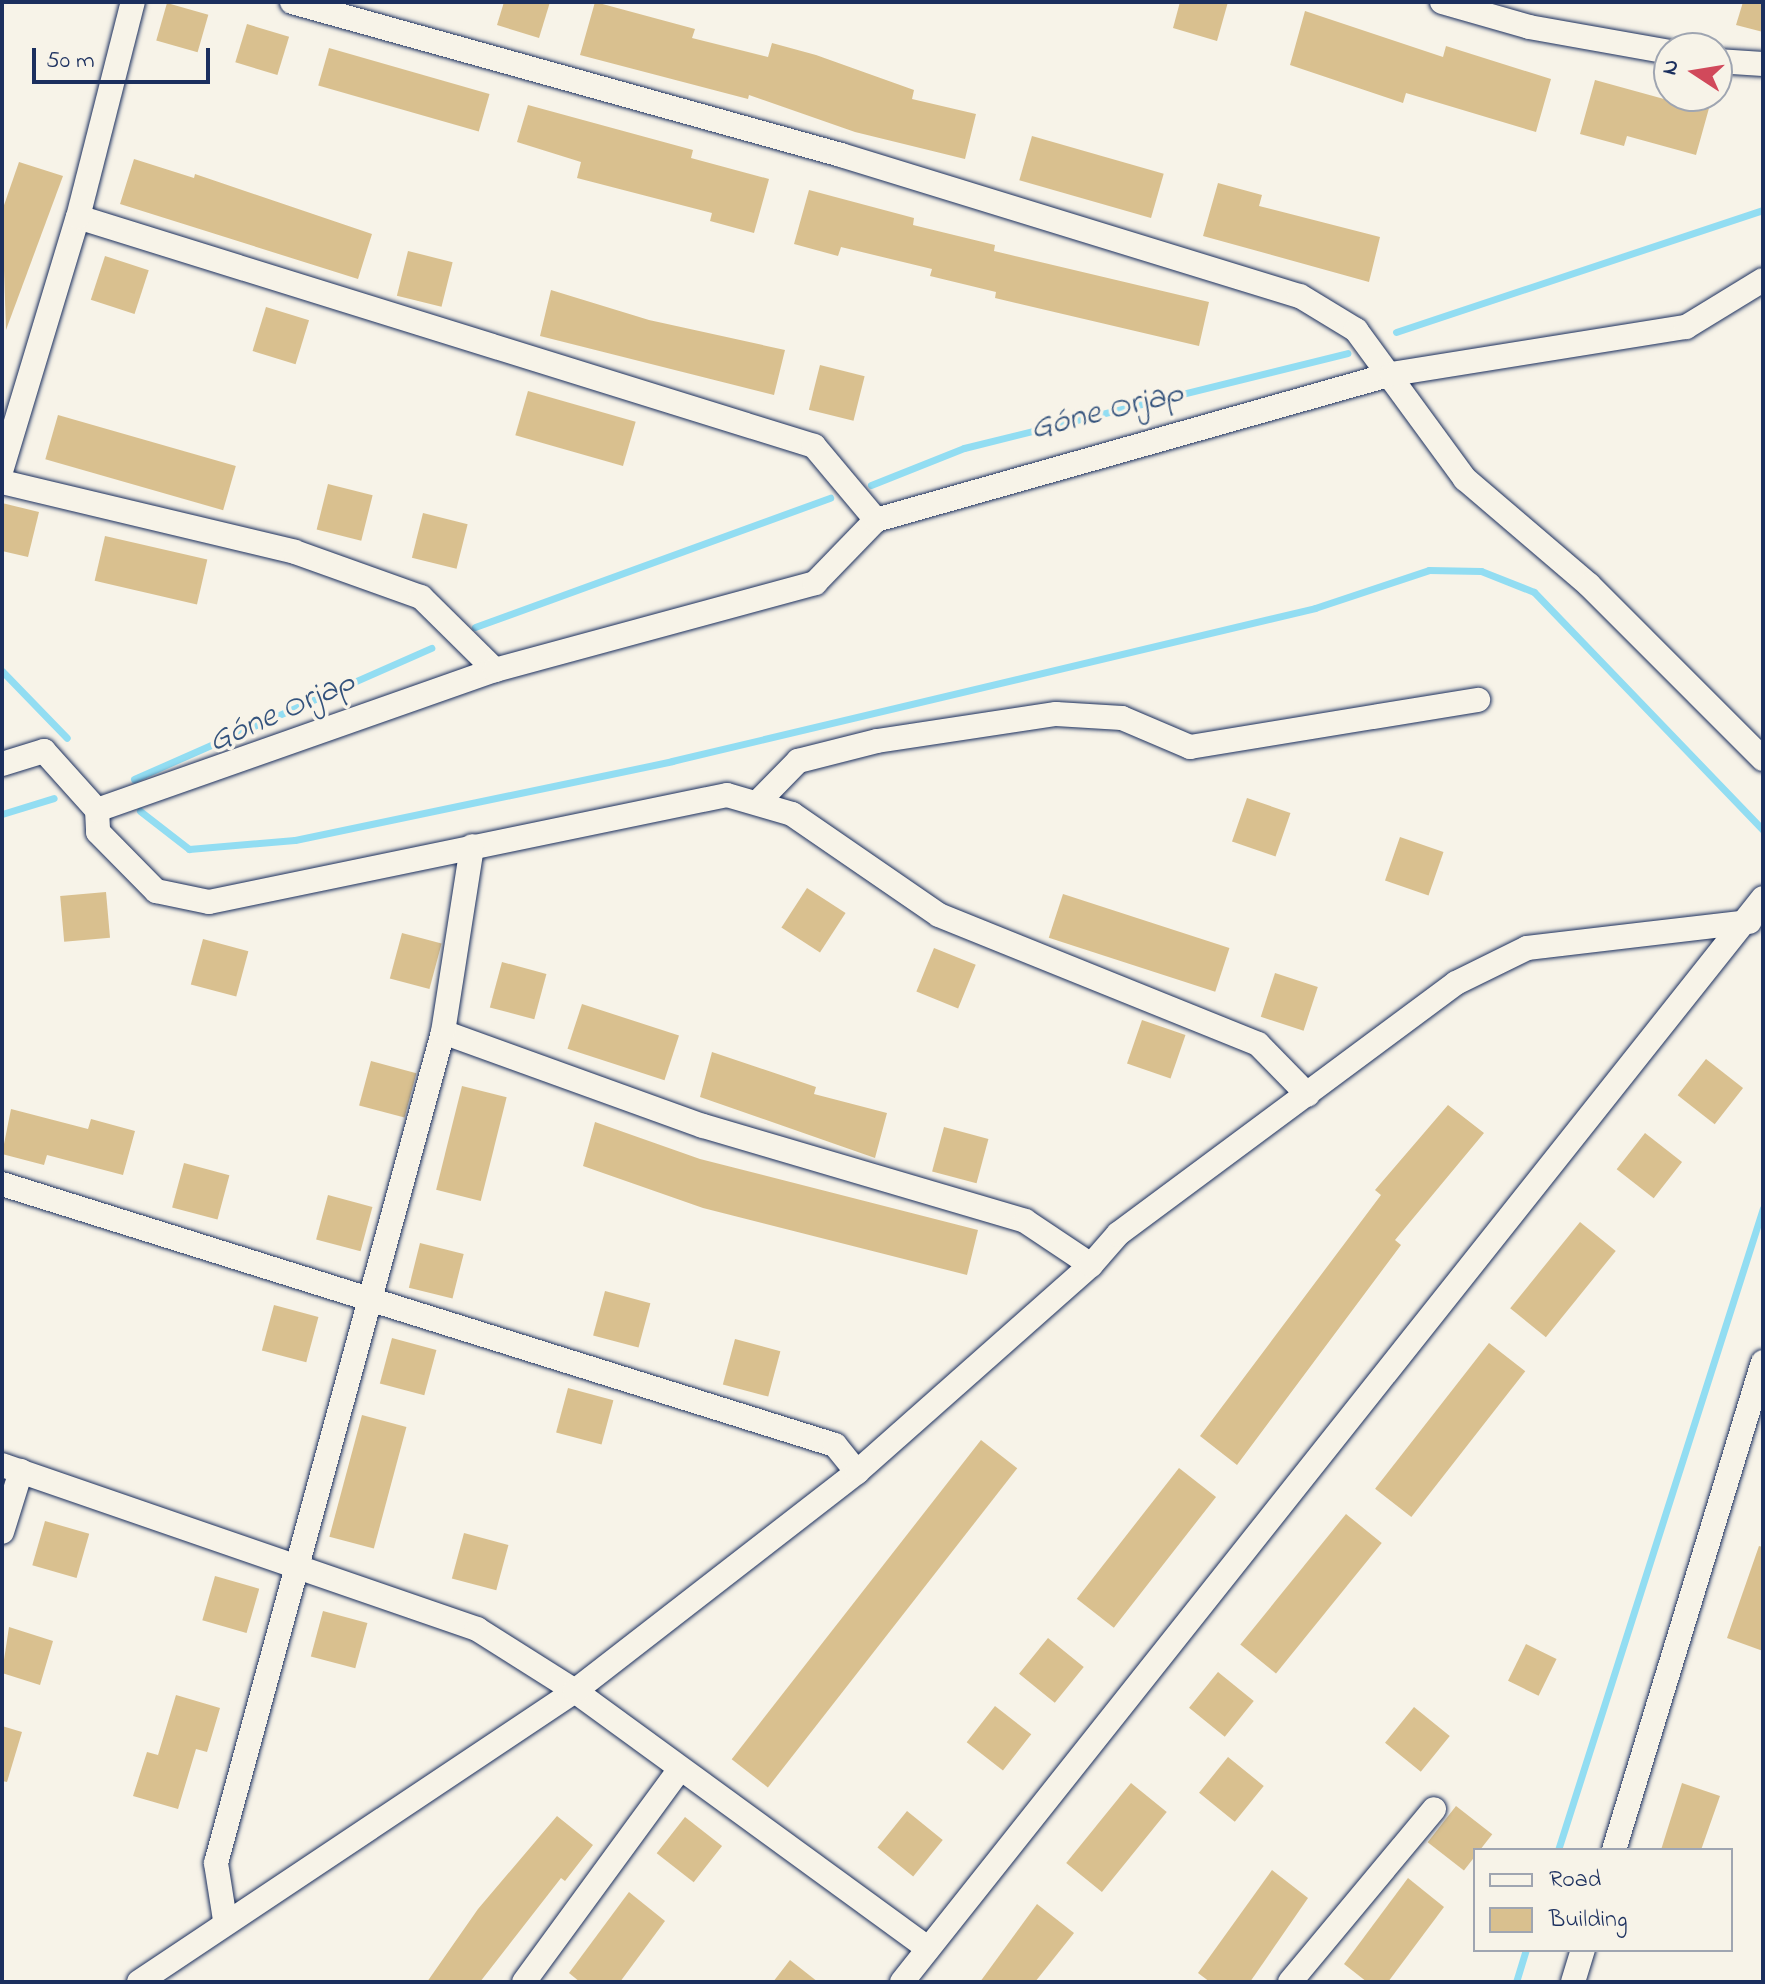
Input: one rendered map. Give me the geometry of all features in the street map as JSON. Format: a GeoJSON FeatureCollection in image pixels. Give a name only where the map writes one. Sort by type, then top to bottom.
{"type":"FeatureCollection","features":[{"type":"Feature","properties":{"kind":"street"},"geometry":{"type":"LineString","coordinates":[[2,468],[78,217],[133,2]]}},
{"type":"Feature","properties":{"kind":"street"},"geometry":{"type":"LineString","coordinates":[[292,2],[841,155],[1300,296],[1356,330],[1392,374],[1465,479],[1589,585],[1763,759]]}},
{"type":"Feature","properties":{"kind":"street"},"geometry":{"type":"LineString","coordinates":[[1442,2],[1529,27],[1653,49]]}},
{"type":"Feature","properties":{"kind":"street"},"geometry":{"type":"LineString","coordinates":[[1733,62],[1763,64]]}},
{"type":"Feature","properties":{"kind":"street"},"geometry":{"type":"LineString","coordinates":[[78,217],[814,446],[876,520]]}},
{"type":"Feature","properties":{"kind":"street"},"geometry":{"type":"LineString","coordinates":[[97,810],[495,670],[815,583],[876,520],[1392,374],[1686,327],[1763,280]]}},
{"type":"Feature","properties":{"kind":"street"},"geometry":{"type":"LineString","coordinates":[[2,482],[295,552],[421,597],[495,670]]}},
{"type":"Feature","properties":{"kind":"street"},"geometry":{"type":"LineString","coordinates":[[757,803],[798,761],[877,741],[1056,714],[1122,718],[1190,747],[1478,700]]}},
{"type":"Feature","properties":{"kind":"street"},"geometry":{"type":"LineString","coordinates":[[2,764],[44,751],[97,810],[98,832],[156,891],[209,902],[727,795],[792,814],[939,915],[1258,1044],[1308,1095]]}},
{"type":"Feature","properties":{"kind":"street"},"geometry":{"type":"LineString","coordinates":[[225,1920],[216,1863],[293,1565],[443,1032],[472,846]]}},
{"type":"Feature","properties":{"kind":"street"},"geometry":{"type":"LineString","coordinates":[[902,1982],[1749,922],[1763,898]]}},
{"type":"Feature","properties":{"kind":"street"},"geometry":{"type":"LineString","coordinates":[[139,1982],[369,1823],[460,1773],[575,1691],[857,1472],[1091,1265],[1118,1234],[1456,983],[1527,948],[1749,922]]}},
{"type":"Feature","properties":{"kind":"street"},"geometry":{"type":"LineString","coordinates":[[443,1032],[703,1126],[1025,1221],[1091,1265]]}},
{"type":"Feature","properties":{"kind":"street"},"geometry":{"type":"LineString","coordinates":[[2,1184],[370,1295],[835,1445],[857,1472]]}},
{"type":"Feature","properties":{"kind":"street"},"geometry":{"type":"LineString","coordinates":[[1615,1848],[1763,1362]]}},
{"type":"Feature","properties":{"kind":"street"},"geometry":{"type":"LineString","coordinates":[[2,1532],[12,1468],[477,1629],[575,1691],[928,1948]]}},
{"type":"Feature","properties":{"kind":"street"},"geometry":{"type":"LineString","coordinates":[[524,1982],[680,1769]]}},
{"type":"Feature","properties":{"kind":"street"},"geometry":{"type":"LineString","coordinates":[[1290,1982],[1434,1809]]}},
{"type":"Feature","properties":{"kind":"street"},"geometry":{"type":"LineString","coordinates":[[1573,1982],[1582,1952]]}},
{"type":"Feature","properties":{"kind":"building"},"geometry":{"type":"Polygon","coordinates":[[[504,2],[550,2],[539,38],[497,25],[504,2]]]}},
{"type":"Feature","properties":{"kind":"building"},"geometry":{"type":"Polygon","coordinates":[[[595,2],[695,29],[692,38],[768,57],[772,43],[816,55],[914,90],[912,99],[976,114],[965,159],[855,132],[749,95],[748,99],[580,55],[595,2]]]}},
{"type":"Feature","properties":{"kind":"building"},"geometry":{"type":"Polygon","coordinates":[[[1180,2],[1228,2],[1217,41],[1173,28],[1180,2]]]}},
{"type":"Feature","properties":{"kind":"building"},"geometry":{"type":"Polygon","coordinates":[[[1743,2],[1763,2],[1763,32],[1736,25],[1743,2]]]}},
{"type":"Feature","properties":{"kind":"building"},"geometry":{"type":"Polygon","coordinates":[[[167,3],[208,15],[198,52],[156,40],[167,3]]]}},
{"type":"Feature","properties":{"kind":"building"},"geometry":{"type":"Polygon","coordinates":[[[1305,11],[1443,57],[1446,46],[1551,79],[1536,132],[1406,93],[1403,103],[1290,65],[1305,11]]]}},
{"type":"Feature","properties":{"kind":"building"},"geometry":{"type":"Polygon","coordinates":[[[247,24],[289,37],[277,75],[235,62],[247,24]]]}},
{"type":"Feature","properties":{"kind":"building"},"geometry":{"type":"Polygon","coordinates":[[[329,48],[490,94],[479,132],[318,85],[329,48]]]}},
{"type":"Feature","properties":{"kind":"building"},"geometry":{"type":"Polygon","coordinates":[[[1595,80],[1653,96],[1653,112],[1708,112],[1696,155],[1627,136],[1624,146],[1580,134],[1595,80]]]}},
{"type":"Feature","properties":{"kind":"building"},"geometry":{"type":"Polygon","coordinates":[[[528,105],[693,150],[691,158],[769,179],[754,233],[710,221],[712,213],[577,178],[581,162],[517,142],[528,105]]]}},
{"type":"Feature","properties":{"kind":"building"},"geometry":{"type":"Polygon","coordinates":[[[1032,136],[1164,174],[1151,218],[1019,180],[1032,136]]]}},
{"type":"Feature","properties":{"kind":"building"},"geometry":{"type":"Polygon","coordinates":[[[134,159],[194,178],[195,174],[372,234],[358,279],[120,204],[134,159]]]}},
{"type":"Feature","properties":{"kind":"building"},"geometry":{"type":"Polygon","coordinates":[[[19,162],[63,176],[6,330],[2,211],[19,162]]]}},
{"type":"Feature","properties":{"kind":"building"},"geometry":{"type":"Polygon","coordinates":[[[1218,183],[1262,195],[1259,206],[1380,237],[1369,282],[1203,236],[1218,183]]]}},
{"type":"Feature","properties":{"kind":"building"},"geometry":{"type":"Polygon","coordinates":[[[809,190],[914,218],[913,225],[995,245],[994,251],[1209,302],[1199,346],[995,298],[996,292],[930,276],[932,269],[841,247],[838,256],[794,244],[809,190]]]}},
{"type":"Feature","properties":{"kind":"building"},"geometry":{"type":"Polygon","coordinates":[[[408,251],[453,262],[442,307],[397,296],[408,251]]]}},
{"type":"Feature","properties":{"kind":"building"},"geometry":{"type":"Polygon","coordinates":[[[105,256],[149,270],[135,314],[91,300],[105,256]]]}},
{"type":"Feature","properties":{"kind":"building"},"geometry":{"type":"Polygon","coordinates":[[[551,290],[649,320],[785,350],[774,395],[540,336],[551,290]]]}},
{"type":"Feature","properties":{"kind":"building"},"geometry":{"type":"Polygon","coordinates":[[[266,307],[309,320],[296,364],[253,351],[266,307]]]}},
{"type":"Feature","properties":{"kind":"building"},"geometry":{"type":"Polygon","coordinates":[[[820,365],[865,376],[854,421],[809,410],[820,365]]]}},
{"type":"Feature","properties":{"kind":"building"},"geometry":{"type":"Polygon","coordinates":[[[528,391],[636,422],[623,466],[515,435],[528,391]]]}},
{"type":"Feature","properties":{"kind":"building"},"geometry":{"type":"Polygon","coordinates":[[[58,415],[236,466],[223,510],[45,459],[58,415]]]}},
{"type":"Feature","properties":{"kind":"building"},"geometry":{"type":"Polygon","coordinates":[[[328,484],[373,495],[361,541],[317,530],[328,484]]]}},
{"type":"Feature","properties":{"kind":"building"},"geometry":{"type":"Polygon","coordinates":[[[2,503],[39,512],[28,557],[2,551],[2,503]]]}},
{"type":"Feature","properties":{"kind":"building"},"geometry":{"type":"Polygon","coordinates":[[[423,513],[468,524],[457,569],[412,558],[423,513]]]}},
{"type":"Feature","properties":{"kind":"building"},"geometry":{"type":"Polygon","coordinates":[[[105,536],[207,560],[197,604],[95,581],[105,536]]]}},
{"type":"Feature","properties":{"kind":"building"},"geometry":{"type":"Polygon","coordinates":[[[1247,798],[1290,813],[1276,856],[1232,841],[1247,798]]]}},
{"type":"Feature","properties":{"kind":"building"},"geometry":{"type":"Polygon","coordinates":[[[1400,837],[1443,852],[1429,895],[1385,880],[1400,837]]]}},
{"type":"Feature","properties":{"kind":"building"},"geometry":{"type":"Polygon","coordinates":[[[807,888],[846,913],[820,952],[781,927],[807,888]]]}},
{"type":"Feature","properties":{"kind":"building"},"geometry":{"type":"Polygon","coordinates":[[[106,892],[110,938],[64,942],[60,896],[106,892]]]}},
{"type":"Feature","properties":{"kind":"building"},"geometry":{"type":"Polygon","coordinates":[[[1063,894],[1229,948],[1215,992],[1049,938],[1063,894]]]}},
{"type":"Feature","properties":{"kind":"building"},"geometry":{"type":"Polygon","coordinates":[[[402,933],[442,944],[429,989],[390,978],[402,933]]]}},
{"type":"Feature","properties":{"kind":"building"},"geometry":{"type":"Polygon","coordinates":[[[203,939],[248,951],[236,997],[191,984],[203,939]]]}},
{"type":"Feature","properties":{"kind":"building"},"geometry":{"type":"Polygon","coordinates":[[[934,948],[976,965],[958,1008],[916,992],[934,948]]]}},
{"type":"Feature","properties":{"kind":"building"},"geometry":{"type":"Polygon","coordinates":[[[502,962],[546,974],[534,1019],[490,1007],[502,962]]]}},
{"type":"Feature","properties":{"kind":"building"},"geometry":{"type":"Polygon","coordinates":[[[1275,973],[1318,987],[1304,1031],[1261,1017],[1275,973]]]}},
{"type":"Feature","properties":{"kind":"building"},"geometry":{"type":"Polygon","coordinates":[[[582,1004],[679,1036],[664,1080],[567,1049],[582,1004]]]}},
{"type":"Feature","properties":{"kind":"building"},"geometry":{"type":"Polygon","coordinates":[[[1142,1020],[1185,1035],[1171,1078],[1127,1063],[1142,1020]]]}},
{"type":"Feature","properties":{"kind":"building"},"geometry":{"type":"Polygon","coordinates":[[[712,1052],[816,1087],[814,1094],[887,1113],[875,1158],[700,1097],[712,1052]]]}},
{"type":"Feature","properties":{"kind":"building"},"geometry":{"type":"Polygon","coordinates":[[[1706,1059],[1743,1088],[1715,1124],[1678,1095],[1706,1059]]]}},
{"type":"Feature","properties":{"kind":"building"},"geometry":{"type":"Polygon","coordinates":[[[371,1061],[416,1073],[404,1118],[359,1105],[371,1061]]]}},
{"type":"Feature","properties":{"kind":"building"},"geometry":{"type":"Polygon","coordinates":[[[462,1086],[507,1097],[481,1201],[436,1190],[462,1086]]]}},
{"type":"Feature","properties":{"kind":"building"},"geometry":{"type":"Polygon","coordinates":[[[1448,1105],[1484,1133],[1395,1240],[1401,1245],[1237,1465],[1200,1436],[1381,1195],[1375,1190],[1448,1105]]]}},
{"type":"Feature","properties":{"kind":"building"},"geometry":{"type":"Polygon","coordinates":[[[11,1109],[88,1129],[91,1119],[135,1131],[123,1175],[47,1155],[44,1165],[2,1154],[11,1109]]]}},
{"type":"Feature","properties":{"kind":"building"},"geometry":{"type":"Polygon","coordinates":[[[595,1122],[700,1159],[978,1230],[967,1275],[703,1208],[583,1166],[595,1122]]]}},
{"type":"Feature","properties":{"kind":"building"},"geometry":{"type":"Polygon","coordinates":[[[944,1127],[988,1139],[977,1183],[932,1171],[944,1127]]]}},
{"type":"Feature","properties":{"kind":"building"},"geometry":{"type":"Polygon","coordinates":[[[1645,1133],[1682,1162],[1654,1198],[1617,1169],[1645,1133]]]}},
{"type":"Feature","properties":{"kind":"building"},"geometry":{"type":"Polygon","coordinates":[[[184,1163],[229,1175],[217,1220],[172,1207],[184,1163]]]}},
{"type":"Feature","properties":{"kind":"building"},"geometry":{"type":"Polygon","coordinates":[[[328,1195],[372,1207],[361,1251],[316,1239],[328,1195]]]}},
{"type":"Feature","properties":{"kind":"building"},"geometry":{"type":"Polygon","coordinates":[[[1580,1222],[1616,1251],[1546,1337],[1510,1308],[1580,1222]]]}},
{"type":"Feature","properties":{"kind":"building"},"geometry":{"type":"Polygon","coordinates":[[[420,1243],[464,1254],[453,1299],[409,1288],[420,1243]]]}},
{"type":"Feature","properties":{"kind":"building"},"geometry":{"type":"Polygon","coordinates":[[[605,1291],[650,1303],[638,1348],[593,1335],[605,1291]]]}},
{"type":"Feature","properties":{"kind":"building"},"geometry":{"type":"Polygon","coordinates":[[[274,1305],[318,1317],[306,1362],[262,1350],[274,1305]]]}},
{"type":"Feature","properties":{"kind":"building"},"geometry":{"type":"Polygon","coordinates":[[[392,1338],[436,1350],[424,1395],[380,1383],[392,1338]]]}},
{"type":"Feature","properties":{"kind":"building"},"geometry":{"type":"Polygon","coordinates":[[[735,1339],[780,1351],[768,1397],[723,1384],[735,1339]]]}},
{"type":"Feature","properties":{"kind":"building"},"geometry":{"type":"Polygon","coordinates":[[[1489,1343],[1525,1371],[1411,1517],[1375,1489],[1489,1343]]]}},
{"type":"Feature","properties":{"kind":"building"},"geometry":{"type":"Polygon","coordinates":[[[568,1388],[613,1400],[601,1445],[556,1432],[568,1388]]]}},
{"type":"Feature","properties":{"kind":"building"},"geometry":{"type":"Polygon","coordinates":[[[362,1415],[406,1427],[374,1549],[329,1537],[362,1415]]]}},
{"type":"Feature","properties":{"kind":"building"},"geometry":{"type":"Polygon","coordinates":[[[981,1440],[1017,1468],[768,1787],[732,1759],[981,1440]]]}},
{"type":"Feature","properties":{"kind":"building"},"geometry":{"type":"Polygon","coordinates":[[[1179,1468],[1216,1497],[1114,1628],[1077,1599],[1179,1468]]]}},
{"type":"Feature","properties":{"kind":"building"},"geometry":{"type":"Polygon","coordinates":[[[1346,1514],[1382,1543],[1276,1674],[1240,1645],[1346,1514]]]}},
{"type":"Feature","properties":{"kind":"building"},"geometry":{"type":"Polygon","coordinates":[[[45,1521],[89,1534],[77,1578],[32,1565],[45,1521]]]}},
{"type":"Feature","properties":{"kind":"building"},"geometry":{"type":"Polygon","coordinates":[[[464,1533],[508,1545],[496,1590],[452,1578],[464,1533]]]}},
{"type":"Feature","properties":{"kind":"building"},"geometry":{"type":"Polygon","coordinates":[[[1759,1546],[1763,1547],[1763,1651],[1727,1638],[1759,1546]]]}},
{"type":"Feature","properties":{"kind":"building"},"geometry":{"type":"Polygon","coordinates":[[[215,1576],[259,1589],[247,1633],[202,1620],[215,1576]]]}},
{"type":"Feature","properties":{"kind":"building"},"geometry":{"type":"Polygon","coordinates":[[[323,1611],[367,1623],[355,1668],[311,1656],[323,1611]]]}},
{"type":"Feature","properties":{"kind":"building"},"geometry":{"type":"Polygon","coordinates":[[[9,1627],[53,1641],[40,1685],[2,1673],[9,1627]]]}},
{"type":"Feature","properties":{"kind":"building"},"geometry":{"type":"Polygon","coordinates":[[[1048,1638],[1084,1667],[1055,1703],[1019,1674],[1048,1638]]]}},
{"type":"Feature","properties":{"kind":"building"},"geometry":{"type":"Polygon","coordinates":[[[1526,1644],[1557,1659],[1539,1696],[1508,1681],[1526,1644]]]}},
{"type":"Feature","properties":{"kind":"building"},"geometry":{"type":"Polygon","coordinates":[[[1218,1672],[1254,1701],[1225,1737],[1189,1708],[1218,1672]]]}},
{"type":"Feature","properties":{"kind":"building"},"geometry":{"type":"Polygon","coordinates":[[[176,1695],[220,1708],[207,1752],[196,1749],[178,1809],[133,1796],[147,1752],[158,1755],[176,1695]]]}},
{"type":"Feature","properties":{"kind":"building"},"geometry":{"type":"Polygon","coordinates":[[[995,1706],[1031,1734],[1003,1771],[967,1742],[995,1706]]]}},
{"type":"Feature","properties":{"kind":"building"},"geometry":{"type":"Polygon","coordinates":[[[1414,1707],[1450,1736],[1421,1772],[1385,1743],[1414,1707]]]}},
{"type":"Feature","properties":{"kind":"building"},"geometry":{"type":"Polygon","coordinates":[[[2,1726],[22,1732],[7,1782],[2,1781],[2,1726]]]}},
{"type":"Feature","properties":{"kind":"building"},"geometry":{"type":"Polygon","coordinates":[[[1228,1757],[1264,1786],[1235,1822],[1199,1793],[1228,1757]]]}},
{"type":"Feature","properties":{"kind":"building"},"geometry":{"type":"Polygon","coordinates":[[[1131,1783],[1167,1812],[1102,1892],[1066,1863],[1131,1783]]]}},
{"type":"Feature","properties":{"kind":"building"},"geometry":{"type":"Polygon","coordinates":[[[1682,1783],[1720,1796],[1702,1848],[1662,1848],[1682,1783]]]}},
{"type":"Feature","properties":{"kind":"building"},"geometry":{"type":"Polygon","coordinates":[[[1456,1806],[1492,1834],[1482,1848],[1473,1848],[1473,1859],[1464,1871],[1428,1842],[1456,1806]]]}},
{"type":"Feature","properties":{"kind":"building"},"geometry":{"type":"Polygon","coordinates":[[[907,1811],[943,1840],[913,1876],[877,1848],[907,1811]]]}},
{"type":"Feature","properties":{"kind":"building"},"geometry":{"type":"Polygon","coordinates":[[[557,1816],[593,1845],[565,1881],[561,1878],[480,1982],[427,1982],[478,1909],[557,1816]]]}},
{"type":"Feature","properties":{"kind":"building"},"geometry":{"type":"Polygon","coordinates":[[[685,1817],[722,1846],[694,1882],[657,1853],[685,1817]]]}},
{"type":"Feature","properties":{"kind":"building"},"geometry":{"type":"Polygon","coordinates":[[[1272,1870],[1308,1898],[1250,1982],[1210,1982],[1198,1973],[1272,1870]]]}},
{"type":"Feature","properties":{"kind":"building"},"geometry":{"type":"Polygon","coordinates":[[[1408,1878],[1444,1907],[1388,1982],[1367,1982],[1344,1964],[1408,1878]]]}},
{"type":"Feature","properties":{"kind":"building"},"geometry":{"type":"Polygon","coordinates":[[[629,1892],[665,1921],[620,1982],[580,1982],[569,1973],[629,1892]]]}},
{"type":"Feature","properties":{"kind":"building"},"geometry":{"type":"Polygon","coordinates":[[[1037,1904],[1074,1933],[1035,1982],[980,1982],[1037,1904]]]}},
{"type":"Feature","properties":{"kind":"building"},"geometry":{"type":"Polygon","coordinates":[[[790,1960],[818,1982],[773,1982],[790,1960]]]}},
{"type":"Feature","properties":{"kind":"waterway","name":"Góne Orjap"},"geometry":{"type":"LineString","coordinates":[[1396,332],[1763,210]]}},
{"type":"Feature","properties":{"kind":"waterway","name":"Góne Orjap"},"geometry":{"type":"LineString","coordinates":[[871,485],[964,448],[1347,353]]}},
{"type":"Feature","properties":{"kind":"waterway","name":"Góne Orjap"},"geometry":{"type":"LineString","coordinates":[[475,627],[830,498]]}},
{"type":"Feature","properties":{"kind":"waterway"},"geometry":{"type":"LineString","coordinates":[[140,811],[189,849],[295,840],[672,761],[1315,608],[1429,570],[1481,571],[1534,592],[1763,830]]}},
{"type":"Feature","properties":{"kind":"waterway","name":"Góne Orjap"},"geometry":{"type":"LineString","coordinates":[[134,779],[431,648]]}},
{"type":"Feature","properties":{"kind":"waterway"},"geometry":{"type":"LineString","coordinates":[[2,671],[67,738]]}},
{"type":"Feature","properties":{"kind":"waterway","name":"Góne Orjap"},"geometry":{"type":"LineString","coordinates":[[2,814],[54,798]]}},
{"type":"Feature","properties":{"kind":"waterway"},"geometry":{"type":"LineString","coordinates":[[1559,1848],[1763,1208]]}},
{"type":"Feature","properties":{"kind":"waterway"},"geometry":{"type":"LineString","coordinates":[[1516,1982],[1525,1952]]}}]}
